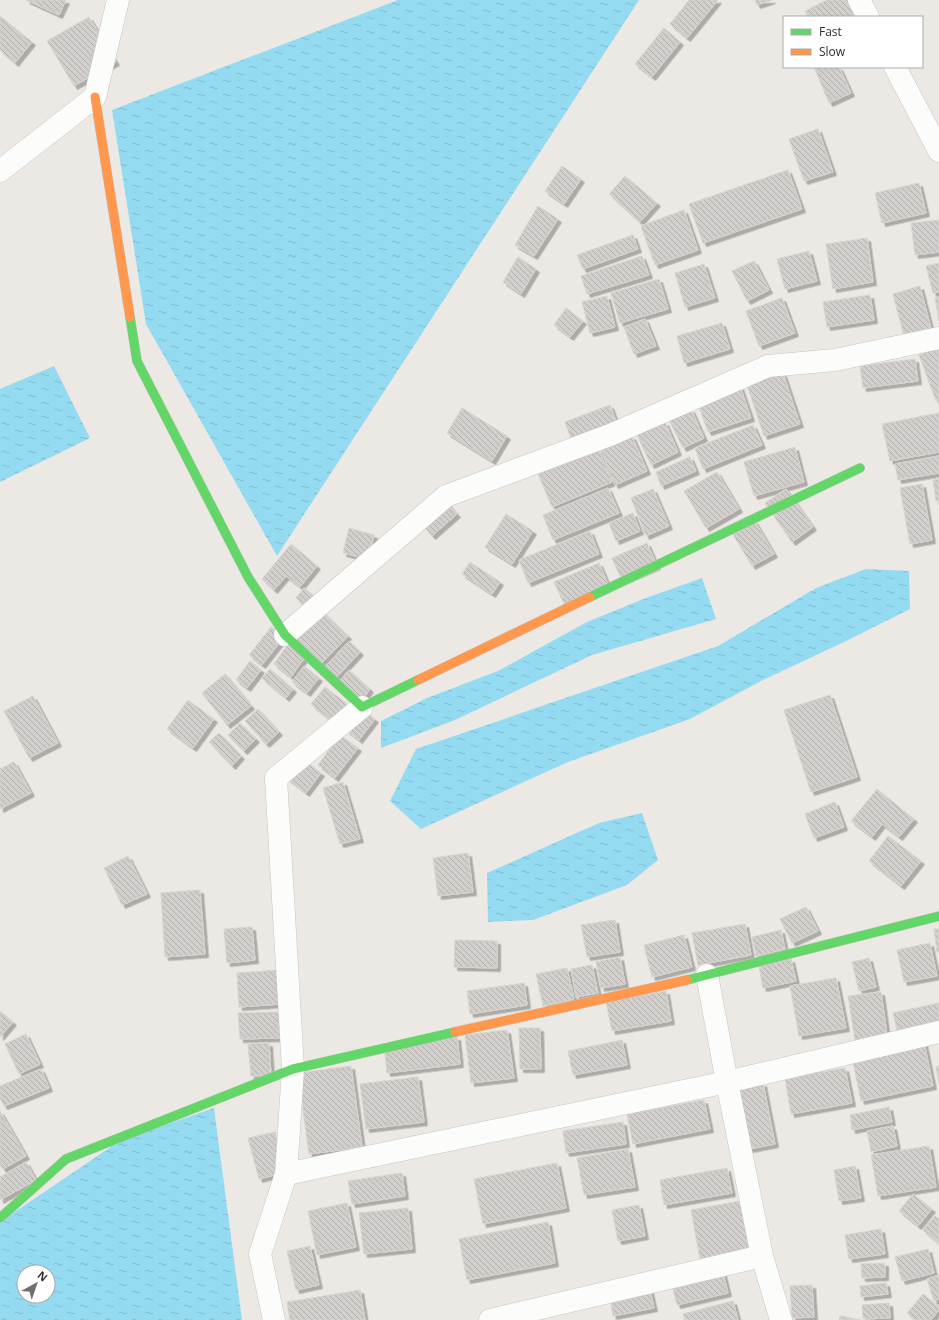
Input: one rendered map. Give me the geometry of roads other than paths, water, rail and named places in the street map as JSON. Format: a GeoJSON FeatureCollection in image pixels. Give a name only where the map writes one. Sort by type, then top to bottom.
{"type":"FeatureCollection","features":[{"type":"Feature","properties":{"kind":"street"},"geometry":{"type":"LineString","coordinates":[[118,0],[95,96],[137,361],[248,577],[285,635],[362,707]]}},
{"type":"Feature","properties":{"kind":"street"},"geometry":{"type":"LineString","coordinates":[[860,0],[868,16]]}},
{"type":"Feature","properties":{"kind":"street"},"geometry":{"type":"LineString","coordinates":[[896,68],[939,151]]}},
{"type":"Feature","properties":{"kind":"street"},"geometry":{"type":"LineString","coordinates":[[0,171],[95,96]]}},
{"type":"Feature","properties":{"kind":"street"},"geometry":{"type":"LineString","coordinates":[[285,635],[446,496],[610,435],[768,366],[835,360],[939,338]]}},
{"type":"Feature","properties":{"kind":"street"},"geometry":{"type":"LineString","coordinates":[[274,1320],[260,1254],[286,1174],[293,1069],[276,778],[362,707],[860,468]]}},
{"type":"Feature","properties":{"kind":"street"},"geometry":{"type":"LineString","coordinates":[[0,1218],[66,1159],[293,1069],[707,975],[939,918]]}},
{"type":"Feature","properties":{"kind":"street"},"geometry":{"type":"LineString","coordinates":[[707,975],[762,1256],[781,1320]]}},
{"type":"Feature","properties":{"kind":"street"},"geometry":{"type":"LineString","coordinates":[[286,1174],[727,1082],[939,1032]]}},
{"type":"Feature","properties":{"kind":"street"},"geometry":{"type":"LineString","coordinates":[[490,1320],[762,1256]]}},
{"type":"Feature","properties":{"kind":"water"},"geometry":{"type":"Polygon","coordinates":[[[398,0],[639,0],[277,556],[146,324],[112,110],[398,0]]]}},
{"type":"Feature","properties":{"kind":"water"},"geometry":{"type":"Polygon","coordinates":[[[54,366],[90,438],[0,482],[0,389],[54,366]]]}},
{"type":"Feature","properties":{"kind":"water"},"geometry":{"type":"Polygon","coordinates":[[[866,569],[909,571],[910,609],[761,681],[690,719],[568,762],[421,829],[390,801],[416,749],[718,646],[816,588],[866,569]]]}},
{"type":"Feature","properties":{"kind":"water"},"geometry":{"type":"Polygon","coordinates":[[[702,578],[716,619],[592,655],[455,720],[381,748],[381,721],[427,698],[498,671],[587,622],[646,598],[702,578]]]}},
{"type":"Feature","properties":{"kind":"water"},"geometry":{"type":"Polygon","coordinates":[[[642,813],[658,860],[627,885],[533,920],[488,922],[487,873],[599,823],[642,813]]]}},
{"type":"Feature","properties":{"kind":"water"},"geometry":{"type":"Polygon","coordinates":[[[214,1108],[242,1320],[0,1320],[0,1222],[121,1140],[214,1108]]]}}]}
